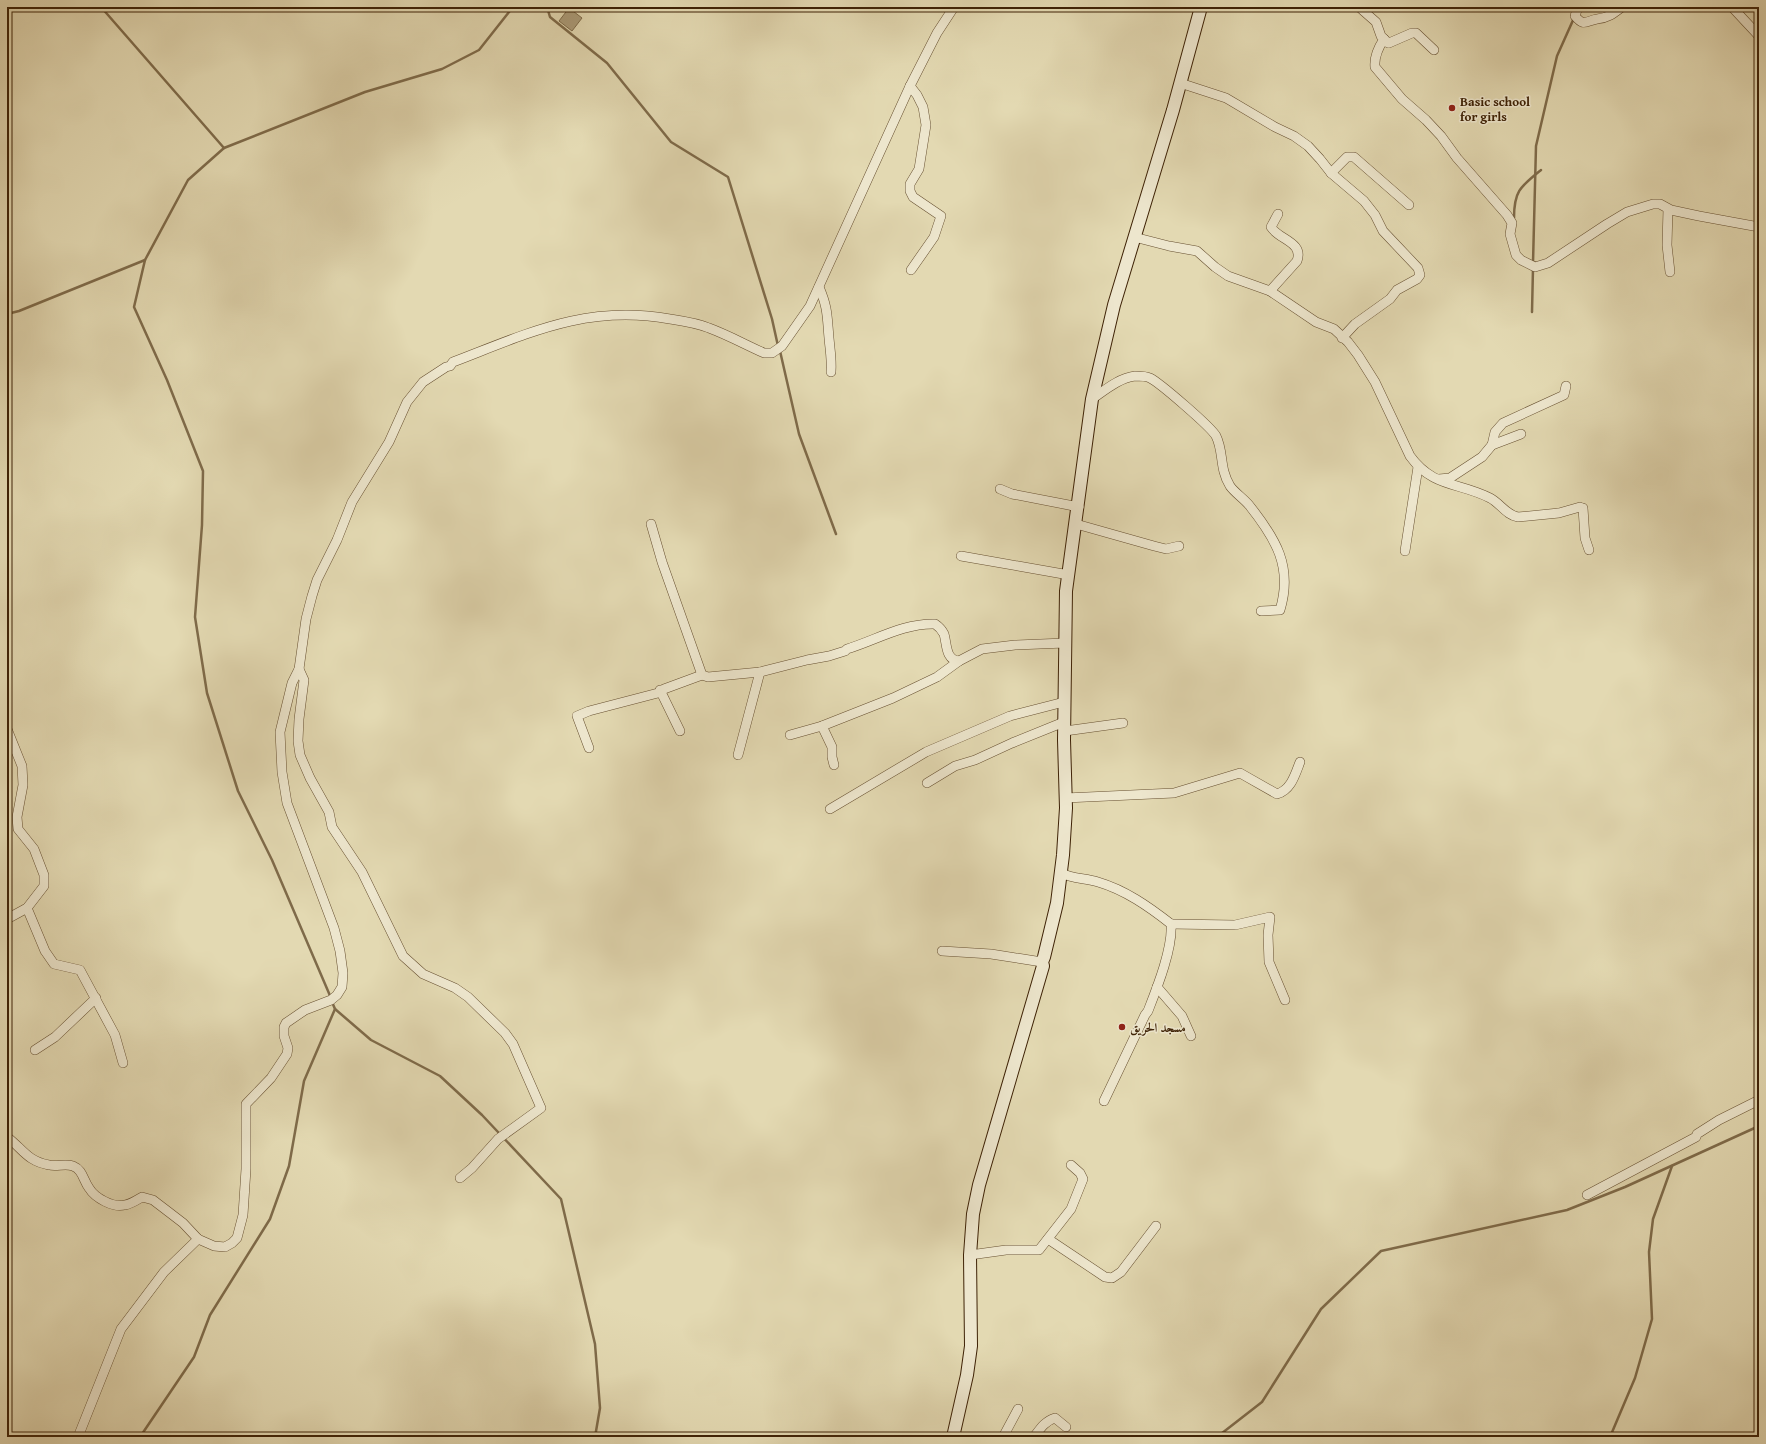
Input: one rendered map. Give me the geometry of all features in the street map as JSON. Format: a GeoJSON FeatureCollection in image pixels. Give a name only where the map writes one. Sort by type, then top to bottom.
{"type":"FeatureCollection","features":[{"type":"Feature","properties":{"kind":"street"},"geometry":{"type":"LineString","coordinates":[[7,1137],[30,1160],[41,1164],[55,1166],[73,1166],[81,1171],[89,1189],[95,1195],[114,1205],[125,1206],[142,1197],[153,1200],[183,1223],[198,1239],[214,1246],[225,1247],[237,1238],[243,1208],[246,1169],[246,1104],[271,1078],[288,1054],[288,1048],[284,1036],[284,1027],[286,1023],[305,1010],[331,1000],[342,987],[343,973],[334,928],[287,803],[282,772],[280,732],[292,683],[299,669],[306,619],[317,580],[337,540],[352,502],[389,442],[407,402],[423,382],[450,366],[453,362],[538,328],[578,319],[619,314],[638,314],[708,327],[764,353],[772,353],[782,346],[800,322],[819,287],[845,225],[910,86],[937,33],[954,7]]}},
{"type":"Feature","properties":{"kind":"street"},"geometry":{"type":"LineString","coordinates":[[953,1437],[967,1374],[971,1346],[970,1255],[973,1214],[979,1185],[1043,966],[1042,962],[1057,903],[1066,808],[1064,702],[1066,591],[1079,507],[1092,399],[1114,305],[1173,110],[1201,7]]}},
{"type":"Feature","properties":{"kind":"street"},"geometry":{"type":"LineString","coordinates":[[1360,7],[1376,22],[1388,43]]}},
{"type":"Feature","properties":{"kind":"street"},"geometry":{"type":"LineString","coordinates":[[1578,7],[1575,16],[1580,21],[1586,23],[1612,16],[1622,7]]}},
{"type":"Feature","properties":{"kind":"street"},"geometry":{"type":"LineString","coordinates":[[1732,7],[1759,36]]}},
{"type":"Feature","properties":{"kind":"street"},"geometry":{"type":"LineString","coordinates":[[1434,50],[1416,33],[1412,33],[1378,49],[1374,61],[1375,67],[1402,99],[1426,120],[1441,136],[1457,158],[1507,215],[1512,223],[1510,234],[1516,255],[1529,265],[1541,267],[1627,212],[1653,204],[1660,204],[1668,209],[1698,216],[1759,227]]}},
{"type":"Feature","properties":{"kind":"street"},"geometry":{"type":"LineString","coordinates":[[1180,83],[1226,98],[1275,127],[1294,136],[1308,146],[1331,173],[1364,201],[1375,215],[1383,231],[1418,268],[1420,275],[1417,279],[1397,290],[1390,299],[1355,324],[1342,338]]}},
{"type":"Feature","properties":{"kind":"street"},"geometry":{"type":"LineString","coordinates":[[910,86],[917,95],[923,107],[926,124],[919,168],[910,184],[910,191],[913,197],[941,216],[934,237],[911,270]]}},
{"type":"Feature","properties":{"kind":"street"},"geometry":{"type":"LineString","coordinates":[[1331,173],[1347,157],[1354,157],[1409,205]]}},
{"type":"Feature","properties":{"kind":"street"},"geometry":{"type":"LineString","coordinates":[[1668,209],[1667,245],[1670,272]]}},
{"type":"Feature","properties":{"kind":"street"},"geometry":{"type":"LineString","coordinates":[[1270,291],[1297,261],[1299,255],[1298,249],[1271,227],[1278,214]]}},
{"type":"Feature","properties":{"kind":"street"},"geometry":{"type":"LineString","coordinates":[[1134,237],[1197,251],[1214,267],[1228,276],[1270,291],[1316,322],[1334,329],[1358,355],[1375,382],[1400,436],[1418,467],[1435,479],[1491,498],[1512,516],[1518,517],[1559,513],[1581,507],[1588,550]]}},
{"type":"Feature","properties":{"kind":"street"},"geometry":{"type":"LineString","coordinates":[[819,287],[827,308],[832,359],[831,372]]}},
{"type":"Feature","properties":{"kind":"street"},"geometry":{"type":"LineString","coordinates":[[1092,399],[1125,379],[1142,376],[1151,379],[1166,390],[1205,423],[1215,435],[1219,443],[1224,476],[1231,487],[1261,520],[1282,558],[1285,584],[1280,610],[1261,611]]}},
{"type":"Feature","properties":{"kind":"street"},"geometry":{"type":"LineString","coordinates":[[1435,479],[1450,478],[1482,457],[1492,445],[1495,432],[1498,427],[1503,423],[1541,405],[1559,399],[1564,395],[1566,386]]}},
{"type":"Feature","properties":{"kind":"street"},"geometry":{"type":"LineString","coordinates":[[1492,445],[1521,434]]}},
{"type":"Feature","properties":{"kind":"street"},"geometry":{"type":"LineString","coordinates":[[1405,551],[1418,467]]}},
{"type":"Feature","properties":{"kind":"street"},"geometry":{"type":"LineString","coordinates":[[1000,489],[1012,494],[1079,507]]}},
{"type":"Feature","properties":{"kind":"street"},"geometry":{"type":"LineString","coordinates":[[651,524],[662,562],[702,675]]}},
{"type":"Feature","properties":{"kind":"street"},"geometry":{"type":"LineString","coordinates":[[1076,524],[1160,548],[1166,549],[1179,546]]}},
{"type":"Feature","properties":{"kind":"street"},"geometry":{"type":"LineString","coordinates":[[961,556],[1069,575]]}},
{"type":"Feature","properties":{"kind":"street"},"geometry":{"type":"LineString","coordinates":[[589,748],[577,716],[589,711],[658,693],[660,690],[702,675],[708,677],[760,672],[786,667],[807,660],[845,652],[847,649],[894,631],[927,624],[935,624],[943,632],[948,652],[951,657],[959,661]]}},
{"type":"Feature","properties":{"kind":"street"},"geometry":{"type":"LineString","coordinates":[[790,735],[822,726],[860,712],[917,687],[937,677],[959,661],[988,648],[1015,645],[1065,643]]}},
{"type":"Feature","properties":{"kind":"street"},"geometry":{"type":"LineString","coordinates":[[299,669],[304,680],[299,719],[298,741],[300,755],[310,778],[329,812],[332,827],[362,872],[403,956],[423,974],[455,988],[468,997],[505,1034],[513,1044],[541,1108],[498,1139],[472,1168],[460,1178]]}},
{"type":"Feature","properties":{"kind":"street"},"geometry":{"type":"LineString","coordinates":[[738,755],[760,672]]}},
{"type":"Feature","properties":{"kind":"street"},"geometry":{"type":"LineString","coordinates":[[660,690],[680,731]]}},
{"type":"Feature","properties":{"kind":"street"},"geometry":{"type":"LineString","coordinates":[[830,809],[926,752],[1010,716],[1064,702]]}},
{"type":"Feature","properties":{"kind":"street"},"geometry":{"type":"LineString","coordinates":[[927,783],[955,766],[975,760],[1012,743],[1064,727],[1123,723]]}},
{"type":"Feature","properties":{"kind":"street"},"geometry":{"type":"LineString","coordinates":[[822,726],[832,748],[834,765]]}},
{"type":"Feature","properties":{"kind":"street"},"geometry":{"type":"LineString","coordinates":[[7,729],[22,766],[23,785],[17,817],[18,829],[34,849],[44,875],[44,886],[27,908],[7,919]]}},
{"type":"Feature","properties":{"kind":"street"},"geometry":{"type":"LineString","coordinates":[[1065,798],[1174,793],[1240,773],[1277,794],[1287,789],[1300,762]]}},
{"type":"Feature","properties":{"kind":"street"},"geometry":{"type":"LineString","coordinates":[[1061,873],[1070,877],[1096,881],[1133,896],[1171,924],[1235,924],[1270,918],[1268,935],[1269,962],[1285,1000]]}},
{"type":"Feature","properties":{"kind":"street"},"geometry":{"type":"LineString","coordinates":[[27,908],[45,951],[54,964],[80,970],[115,1035],[123,1063]]}},
{"type":"Feature","properties":{"kind":"street"},"geometry":{"type":"LineString","coordinates":[[1104,1101],[1148,1011],[1157,987],[1172,932],[1171,924]]}},
{"type":"Feature","properties":{"kind":"street"},"geometry":{"type":"LineString","coordinates":[[942,951],[991,954],[1042,962]]}},
{"type":"Feature","properties":{"kind":"street"},"geometry":{"type":"LineString","coordinates":[[1157,987],[1182,1016],[1191,1036]]}},
{"type":"Feature","properties":{"kind":"street"},"geometry":{"type":"LineString","coordinates":[[35,1050],[55,1037],[96,998]]}},
{"type":"Feature","properties":{"kind":"street"},"geometry":{"type":"LineString","coordinates":[[1587,1195],[1683,1144],[1719,1120],[1759,1100]]}},
{"type":"Feature","properties":{"kind":"street"},"geometry":{"type":"LineString","coordinates":[[970,1255],[1006,1250],[1039,1250],[1071,1209],[1083,1178],[1071,1165]]}},
{"type":"Feature","properties":{"kind":"street"},"geometry":{"type":"LineString","coordinates":[[1048,1239],[1105,1277],[1112,1278],[1121,1272],[1156,1226]]}},
{"type":"Feature","properties":{"kind":"street"},"geometry":{"type":"LineString","coordinates":[[78,1437],[121,1329],[164,1272],[198,1239]]}},
{"type":"Feature","properties":{"kind":"street"},"geometry":{"type":"LineString","coordinates":[[1003,1437],[1018,1410]]}},
{"type":"Feature","properties":{"kind":"street"},"geometry":{"type":"LineString","coordinates":[[1034,1437],[1044,1424],[1055,1418],[1066,1427]]}},
{"type":"Feature","properties":{"kind":"shaded area"},"geometry":{"type":"Polygon","coordinates":[[[569,8],[582,18],[572,31],[559,21],[569,8]]]}},
{"type":"Feature","properties":{"kind":"waterway"},"geometry":{"type":"LineString","coordinates":[[101,7],[224,148]]}},
{"type":"Feature","properties":{"kind":"waterway"},"geometry":{"type":"LineString","coordinates":[[331,998],[272,860],[238,791],[207,693],[195,617],[202,525],[203,471],[167,380],[134,307],[145,260],[188,180],[224,148],[365,92],[442,69],[479,50],[513,7]]}},
{"type":"Feature","properties":{"kind":"waterway"},"geometry":{"type":"LineString","coordinates":[[547,7],[550,17],[607,63],[671,142],[728,177],[772,319],[778,346]]}},
{"type":"Feature","properties":{"kind":"waterway"},"geometry":{"type":"LineString","coordinates":[[1533,263],[1536,146],[1557,56],[1574,18]]}},
{"type":"Feature","properties":{"kind":"waterway"},"geometry":{"type":"LineString","coordinates":[[1514,218],[1517,195],[1523,186],[1541,170]]}},
{"type":"Feature","properties":{"kind":"waterway"},"geometry":{"type":"LineString","coordinates":[[7,314],[19,311],[145,260]]}},
{"type":"Feature","properties":{"kind":"waterway"},"geometry":{"type":"LineString","coordinates":[[1532,312],[1533,268]]}},
{"type":"Feature","properties":{"kind":"waterway"},"geometry":{"type":"LineString","coordinates":[[780,351],[799,434],[836,534]]}},
{"type":"Feature","properties":{"kind":"waterway"},"geometry":{"type":"LineString","coordinates":[[332,1002],[335,1009],[371,1040],[440,1076],[482,1115],[561,1199],[595,1344],[600,1408],[595,1437]]}},
{"type":"Feature","properties":{"kind":"waterway"},"geometry":{"type":"LineString","coordinates":[[140,1437],[194,1357],[210,1315],[270,1219],[289,1166],[304,1081],[335,1009]]}},
{"type":"Feature","properties":{"kind":"waterway"},"geometry":{"type":"LineString","coordinates":[[1217,1437],[1262,1402],[1321,1309],[1381,1251],[1567,1210],[1625,1187],[1759,1126]]}},
{"type":"Feature","properties":{"kind":"waterway"},"geometry":{"type":"LineString","coordinates":[[1610,1437],[1635,1378],[1652,1319],[1649,1252],[1653,1219],[1672,1166]]}},
{"type":"Feature","properties":{"kind":"place","name":"Basic school for girls"},"geometry":{"type":"Point","coordinates":[1452,108]}},
{"type":"Feature","properties":{"kind":"place","name":"مسجد الحريق"},"geometry":{"type":"Point","coordinates":[1122,1027]}}]}
